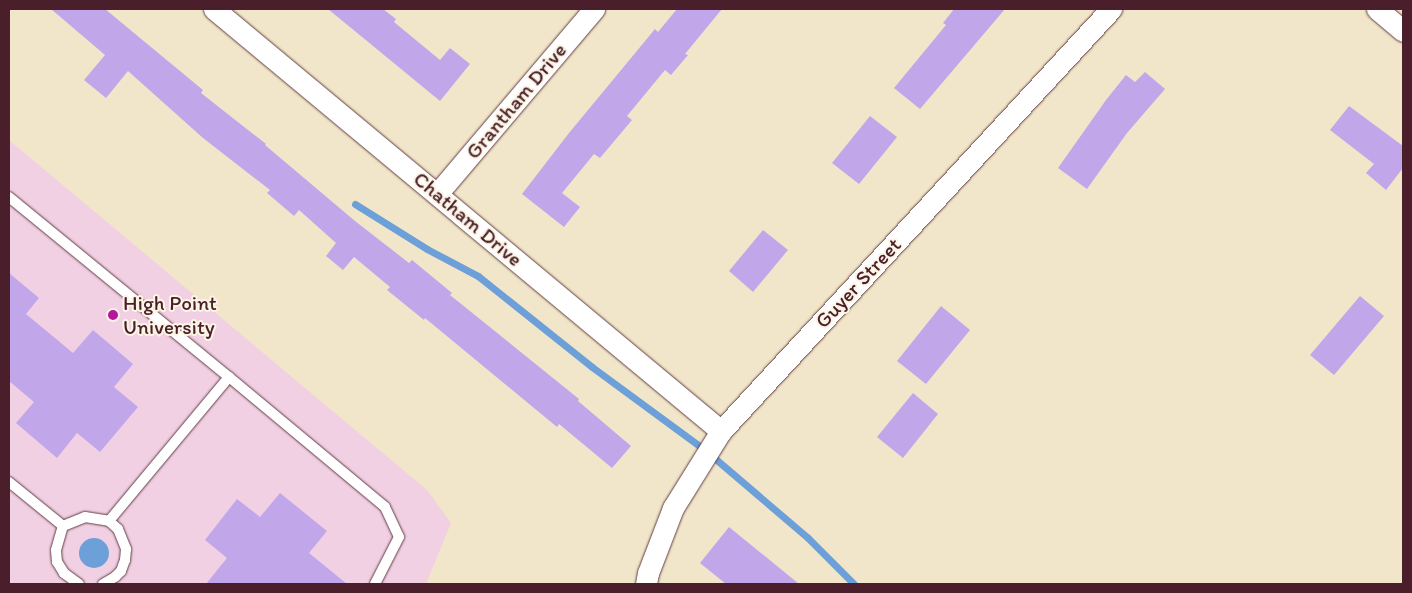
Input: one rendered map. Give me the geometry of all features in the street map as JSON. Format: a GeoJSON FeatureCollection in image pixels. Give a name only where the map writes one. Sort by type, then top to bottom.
{"type":"FeatureCollection","features":[{"type":"Feature","properties":{"kind":"street","name":"Chatham Drive"},"geometry":{"type":"LineString","coordinates":[[214,9],[721,431]]}},
{"type":"Feature","properties":{"kind":"street","name":"Grantham Drive"},"geometry":{"type":"LineString","coordinates":[[437,194],[594,9]]}},
{"type":"Feature","properties":{"kind":"street","name":"Guyer Street"},"geometry":{"type":"LineString","coordinates":[[646,584],[648,573],[673,508],[721,431],[1111,9]]}},
{"type":"Feature","properties":{"kind":"street"},"geometry":{"type":"LineString","coordinates":[[1377,9],[1403,32]]}},
{"type":"Feature","properties":{"kind":"lane"},"geometry":{"type":"LineString","coordinates":[[9,197],[385,507],[399,537],[375,584]]}},
{"type":"Feature","properties":{"kind":"lane"},"geometry":{"type":"LineString","coordinates":[[109,521],[229,377]]}},
{"type":"Feature","properties":{"kind":"lane"},"geometry":{"type":"LineString","coordinates":[[9,482],[63,526]]}},
{"type":"Feature","properties":{"kind":"lane"},"geometry":{"type":"LineString","coordinates":[[63,526],[86,516],[109,521],[123,537],[126,549],[125,560],[115,577],[103,584]]}},
{"type":"Feature","properties":{"kind":"lane"},"geometry":{"type":"LineString","coordinates":[[63,526],[56,550],[58,562],[64,573],[74,583]]}},
{"type":"Feature","properties":{"kind":"shaded area","name":"High Point University"},"geometry":{"type":"Polygon","coordinates":[[[9,140],[427,490],[451,523],[426,584],[9,584],[9,140]]]}},
{"type":"Feature","properties":{"kind":"water"},"geometry":{"type":"Polygon","coordinates":[[[94,538],[100,539],[108,547],[108,559],[100,567],[94,568],[88,567],[80,559],[79,553],[80,547],[88,539],[94,538]]]}},
{"type":"Feature","properties":{"kind":"building"},"geometry":{"type":"Polygon","coordinates":[[[51,9],[105,9],[203,90],[201,93],[266,144],[355,221],[409,263],[412,260],[452,293],[450,295],[579,399],[578,401],[631,446],[612,468],[559,424],[557,427],[425,318],[424,320],[387,290],[390,287],[354,257],[343,270],[326,256],[336,243],[299,210],[294,216],[267,193],[270,190],[203,138],[128,71],[106,98],[84,80],[105,55],[51,9]]]}},
{"type":"Feature","properties":{"kind":"building"},"geometry":{"type":"Polygon","coordinates":[[[328,9],[383,9],[396,19],[394,22],[440,60],[450,48],[470,64],[440,101],[328,9]]]}},
{"type":"Feature","properties":{"kind":"building"},"geometry":{"type":"Polygon","coordinates":[[[677,9],[722,9],[685,54],[688,55],[671,75],[665,70],[627,116],[632,120],[600,158],[594,154],[562,193],[580,207],[564,227],[522,194],[569,133],[655,29],[658,32],[677,9]]]}},
{"type":"Feature","properties":{"kind":"building"},"geometry":{"type":"Polygon","coordinates":[[[954,9],[1005,9],[920,109],[894,88],[946,25],[943,23],[954,9]]]}},
{"type":"Feature","properties":{"kind":"building"},"geometry":{"type":"Polygon","coordinates":[[[1145,72],[1165,89],[1127,133],[1087,189],[1058,168],[1126,75],[1135,82],[1145,72]]]}},
{"type":"Feature","properties":{"kind":"building"},"geometry":{"type":"Polygon","coordinates":[[[1349,106],[1403,146],[1403,168],[1386,190],[1366,173],[1374,164],[1330,130],[1349,106]]]}},
{"type":"Feature","properties":{"kind":"building"},"geometry":{"type":"Polygon","coordinates":[[[870,116],[897,137],[859,184],[832,163],[870,116]]]}},
{"type":"Feature","properties":{"kind":"building"},"geometry":{"type":"Polygon","coordinates":[[[763,230],[788,250],[753,292],[729,271],[763,230]]]}},
{"type":"Feature","properties":{"kind":"building"},"geometry":{"type":"Polygon","coordinates":[[[9,273],[39,298],[26,314],[73,353],[93,330],[133,364],[114,387],[138,407],[100,452],[77,433],[57,458],[16,423],[34,402],[9,381],[9,273]]]}},
{"type":"Feature","properties":{"kind":"building"},"geometry":{"type":"Polygon","coordinates":[[[1360,296],[1384,316],[1334,375],[1310,355],[1360,296]]]}},
{"type":"Feature","properties":{"kind":"building"},"geometry":{"type":"Polygon","coordinates":[[[941,306],[970,330],[926,384],[897,361],[941,306]]]}},
{"type":"Feature","properties":{"kind":"building"},"geometry":{"type":"Polygon","coordinates":[[[913,393],[938,414],[903,458],[877,437],[913,393]]]}},
{"type":"Feature","properties":{"kind":"building"},"geometry":{"type":"Polygon","coordinates":[[[280,493],[327,531],[309,553],[347,584],[206,584],[227,558],[205,540],[237,499],[260,517],[280,493]]]}},
{"type":"Feature","properties":{"kind":"building"},"geometry":{"type":"Polygon","coordinates":[[[729,527],[799,584],[726,584],[700,563],[729,527]]]}},
{"type":"Feature","properties":{"kind":"waterway"},"geometry":{"type":"LineString","coordinates":[[355,204],[427,249],[478,276],[592,367],[705,450],[808,538],[854,584]]}},
{"type":"Feature","properties":{"kind":"place","name":"High Point University"},"geometry":{"type":"Point","coordinates":[113,315]}}]}
